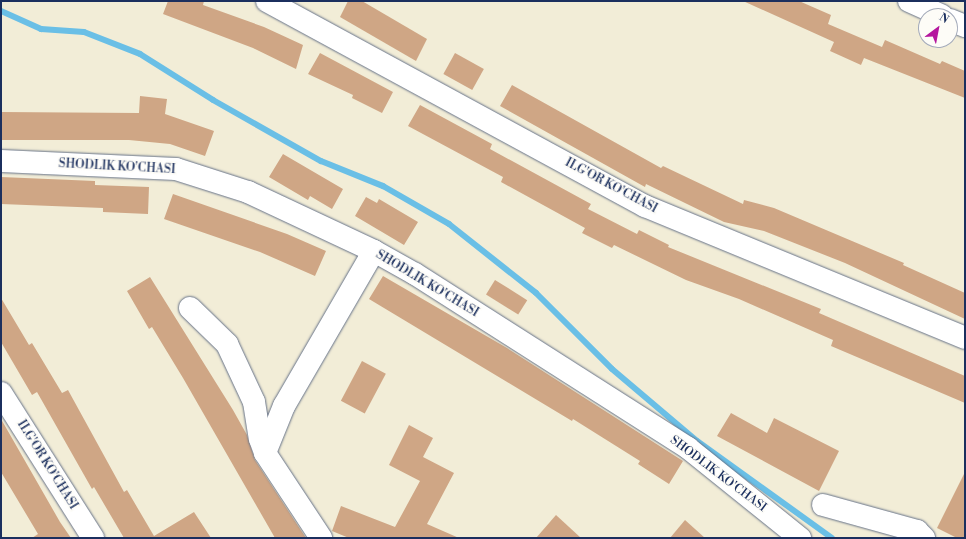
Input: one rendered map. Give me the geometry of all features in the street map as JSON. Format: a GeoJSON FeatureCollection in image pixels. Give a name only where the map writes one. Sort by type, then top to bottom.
{"type":"FeatureCollection","features":[{"type":"Feature","properties":{"kind":"street"},"geometry":{"type":"LineString","coordinates":[[909,1],[924,8]]}},
{"type":"Feature","properties":{"kind":"street","name":"ILG'OR KO'CHASI"},"geometry":{"type":"LineString","coordinates":[[271,2],[645,206],[965,338]]}},
{"type":"Feature","properties":{"kind":"street","name":"SHODLIK KO'CHASI"},"geometry":{"type":"LineString","coordinates":[[1,161],[176,169],[248,192],[374,251],[415,274],[688,448],[800,538]]}},
{"type":"Feature","properties":{"kind":"street"},"geometry":{"type":"LineString","coordinates":[[265,454],[284,406],[374,251]]}},
{"type":"Feature","properties":{"kind":"street"},"geometry":{"type":"LineString","coordinates":[[190,308],[227,344],[254,402],[260,439],[265,454],[321,538]]}},
{"type":"Feature","properties":{"kind":"street","name":"ILG'OR KO'CHASI"},"geometry":{"type":"LineString","coordinates":[[1,393],[93,538]]}},
{"type":"Feature","properties":{"kind":"street"},"geometry":{"type":"LineString","coordinates":[[823,505],[917,531],[924,538]]}},
{"type":"Feature","properties":{"kind":"building"},"geometry":{"type":"Polygon","coordinates":[[[168,1],[204,1],[203,5],[264,27],[303,45],[296,69],[253,48],[163,14],[168,1]]]}},
{"type":"Feature","properties":{"kind":"building"},"geometry":{"type":"Polygon","coordinates":[[[348,1],[362,1],[427,39],[416,61],[340,17],[348,1]]]}},
{"type":"Feature","properties":{"kind":"building"},"geometry":{"type":"Polygon","coordinates":[[[743,1],[799,1],[831,15],[828,24],[882,47],[885,40],[940,64],[942,61],[965,71],[965,98],[864,58],[861,65],[830,51],[834,42],[743,1]]]}},
{"type":"Feature","properties":{"kind":"building"},"geometry":{"type":"Polygon","coordinates":[[[320,53],[393,92],[382,113],[352,98],[353,95],[308,74],[320,53]]]}},
{"type":"Feature","properties":{"kind":"building"},"geometry":{"type":"Polygon","coordinates":[[[455,53],[484,69],[472,90],[443,74],[455,53]]]}},
{"type":"Feature","properties":{"kind":"building"},"geometry":{"type":"Polygon","coordinates":[[[512,85],[661,168],[663,166],[743,204],[744,200],[774,208],[904,263],[903,265],[965,293],[965,319],[845,263],[764,231],[724,222],[646,184],[645,187],[500,106],[512,85]]]}},
{"type":"Feature","properties":{"kind":"building"},"geometry":{"type":"Polygon","coordinates":[[[140,96],[167,99],[165,114],[214,131],[205,156],[170,144],[129,140],[1,140],[1,112],[139,113],[140,96]]]}},
{"type":"Feature","properties":{"kind":"building"},"geometry":{"type":"Polygon","coordinates":[[[420,105],[492,144],[490,149],[591,204],[588,209],[637,234],[639,230],[669,245],[668,247],[821,309],[819,313],[965,376],[965,403],[831,346],[833,340],[739,299],[686,280],[614,245],[612,248],[582,233],[585,228],[501,182],[503,177],[408,126],[420,105]]]}},
{"type":"Feature","properties":{"kind":"building"},"geometry":{"type":"Polygon","coordinates":[[[283,154],[343,189],[332,209],[310,196],[308,200],[269,177],[283,154]]]}},
{"type":"Feature","properties":{"kind":"building"},"geometry":{"type":"Polygon","coordinates":[[[1,177],[95,181],[95,185],[149,187],[148,214],[103,212],[103,208],[1,204],[1,177]]]}},
{"type":"Feature","properties":{"kind":"building"},"geometry":{"type":"Polygon","coordinates":[[[173,194],[287,234],[326,251],[315,276],[260,252],[164,219],[173,194]]]}},
{"type":"Feature","properties":{"kind":"building"},"geometry":{"type":"Polygon","coordinates":[[[366,197],[377,203],[379,199],[418,222],[404,245],[355,216],[366,197]]]}},
{"type":"Feature","properties":{"kind":"building"},"geometry":{"type":"Polygon","coordinates":[[[383,276],[507,348],[683,461],[669,484],[638,464],[640,461],[573,419],[572,421],[369,299],[383,276]]]}},
{"type":"Feature","properties":{"kind":"building"},"geometry":{"type":"Polygon","coordinates":[[[150,277],[233,410],[247,435],[255,460],[306,538],[275,538],[183,378],[152,327],[149,329],[127,291],[150,277]]]}},
{"type":"Feature","properties":{"kind":"building"},"geometry":{"type":"Polygon","coordinates":[[[495,280],[527,300],[518,315],[486,294],[495,280]]]}},
{"type":"Feature","properties":{"kind":"building"},"geometry":{"type":"Polygon","coordinates":[[[1,298],[29,345],[32,343],[62,393],[68,390],[124,492],[127,490],[154,536],[194,512],[211,538],[124,538],[94,487],[92,489],[37,392],[32,395],[1,342],[1,298]]]}},
{"type":"Feature","properties":{"kind":"building"},"geometry":{"type":"Polygon","coordinates":[[[362,361],[386,374],[365,413],[341,401],[362,361]]]}},
{"type":"Feature","properties":{"kind":"building"},"geometry":{"type":"Polygon","coordinates":[[[731,413],[767,433],[774,418],[839,451],[819,491],[717,436],[731,413]]]}},
{"type":"Feature","properties":{"kind":"building"},"geometry":{"type":"Polygon","coordinates":[[[1,419],[60,522],[71,538],[32,538],[38,534],[1,472],[1,419]]]}},
{"type":"Feature","properties":{"kind":"building"},"geometry":{"type":"Polygon","coordinates":[[[409,425],[433,438],[423,457],[454,473],[427,524],[459,538],[349,538],[332,531],[341,506],[395,527],[420,481],[389,465],[409,425]]]}},
{"type":"Feature","properties":{"kind":"building"},"geometry":{"type":"Polygon","coordinates":[[[965,472],[965,538],[957,538],[937,528],[965,472]]]}},
{"type":"Feature","properties":{"kind":"building"},"geometry":{"type":"Polygon","coordinates":[[[556,515],[581,538],[536,538],[556,515]]]}},
{"type":"Feature","properties":{"kind":"building"},"geometry":{"type":"Polygon","coordinates":[[[685,520],[705,538],[670,538],[685,520]]]}},
{"type":"Feature","properties":{"kind":"waterway"},"geometry":{"type":"LineString","coordinates":[[1,11],[41,29],[84,32],[140,54],[213,100],[321,161],[383,186],[449,224],[536,293],[612,369],[697,441],[832,538]]}}]}
